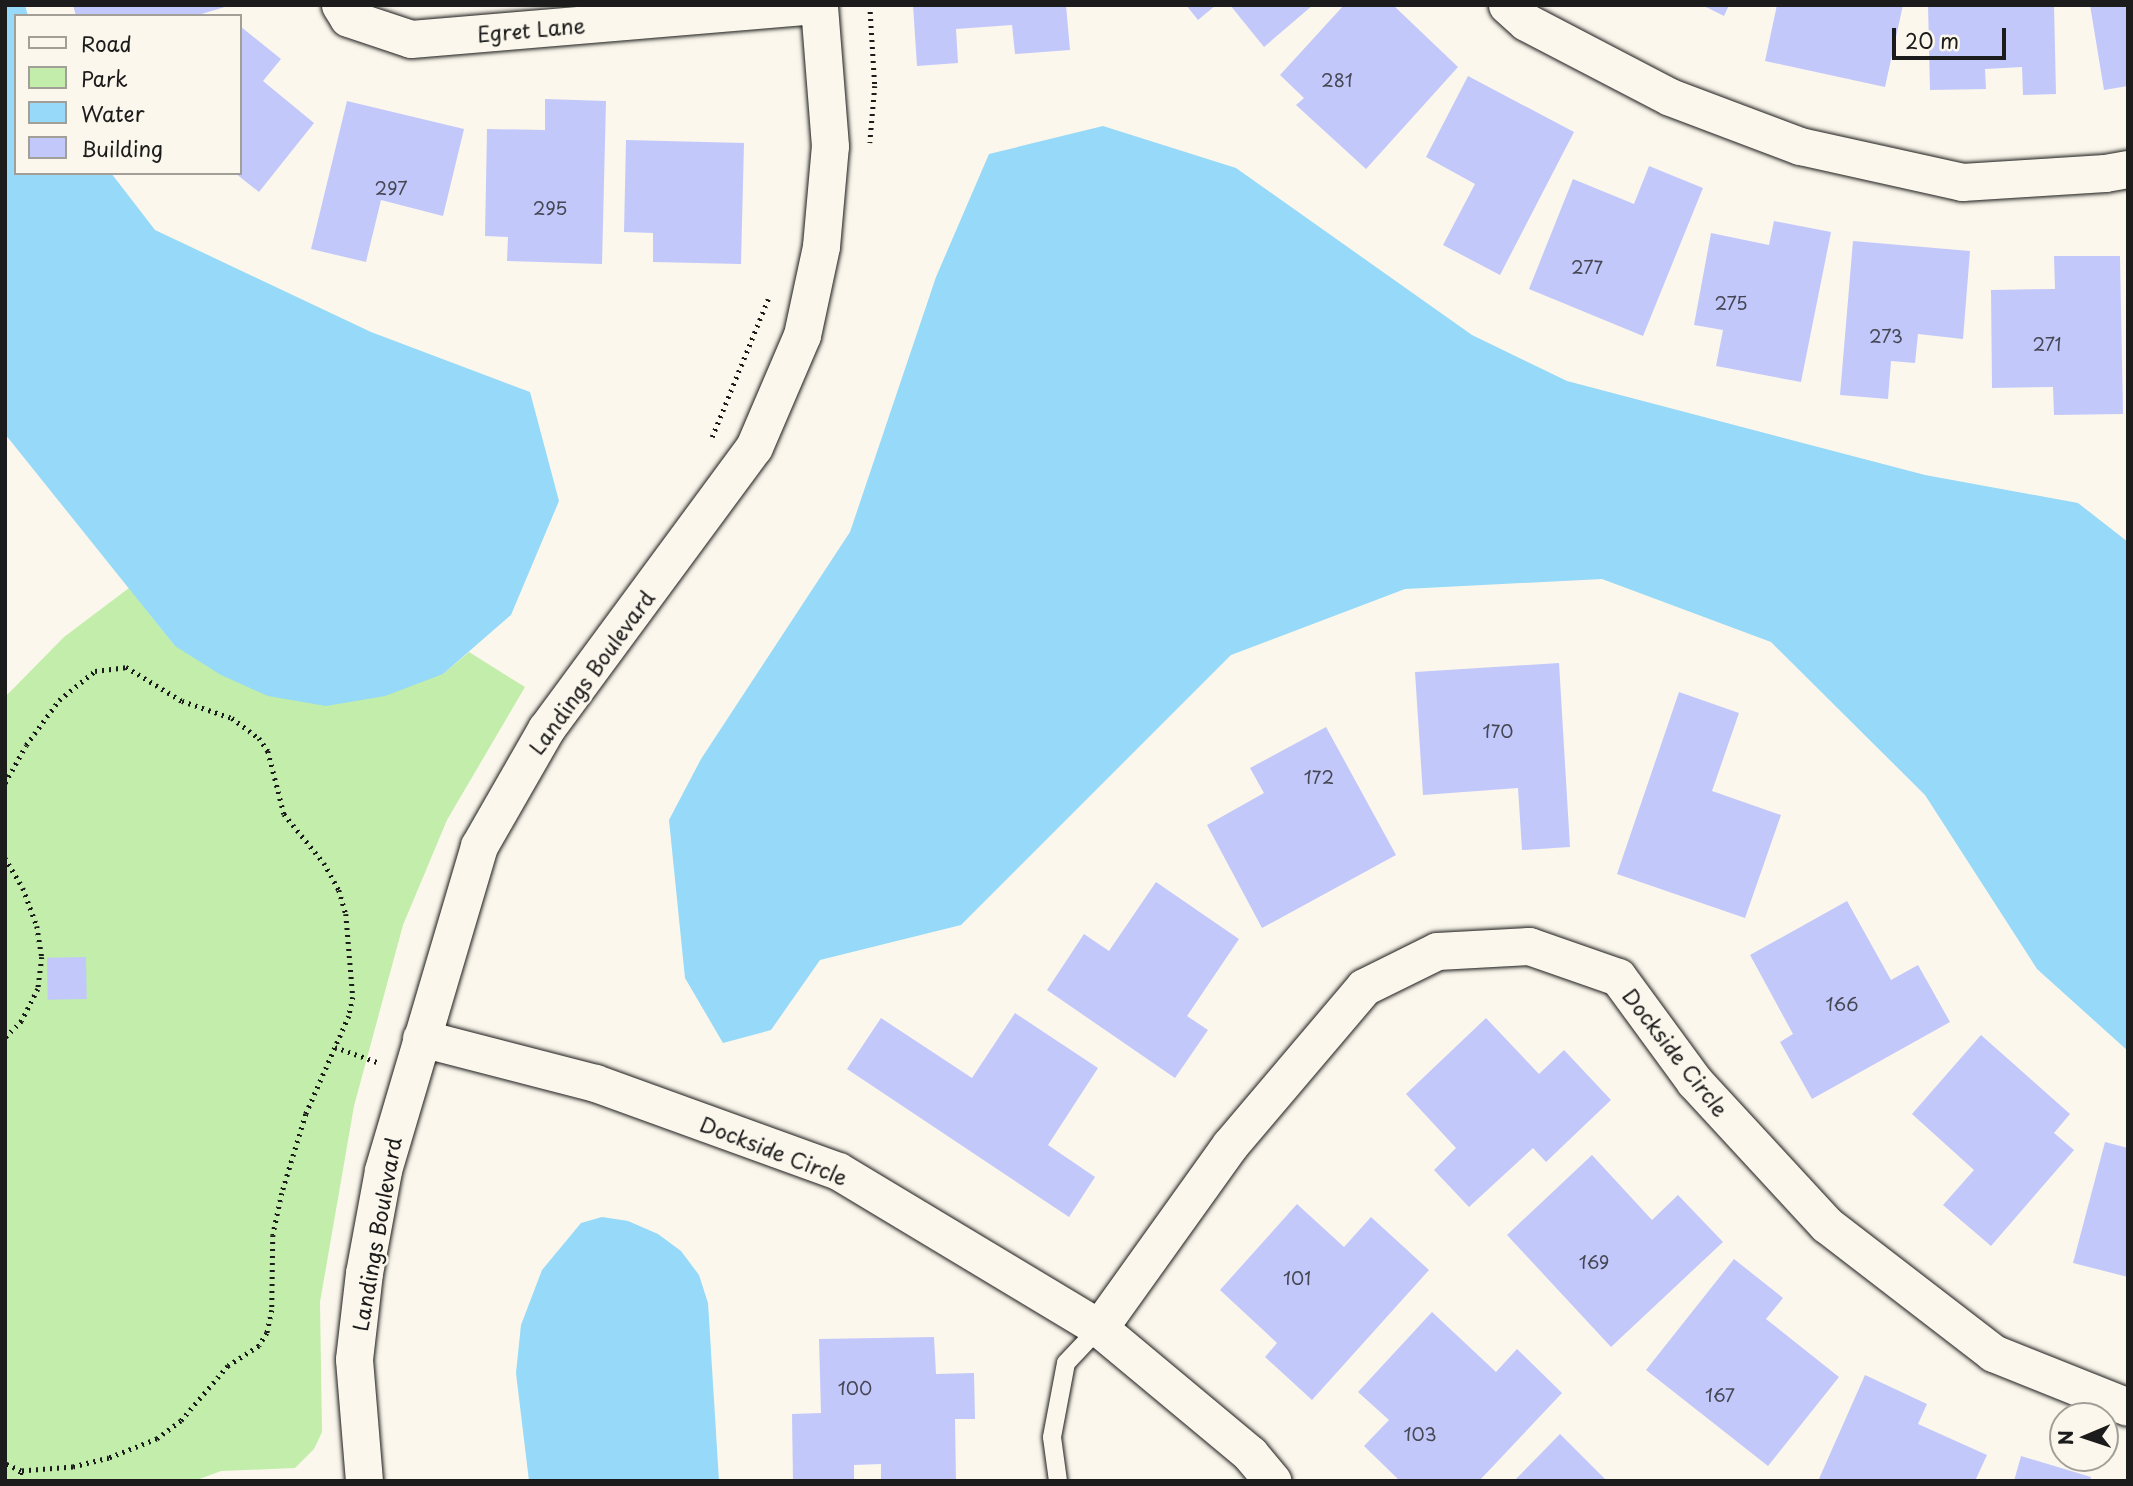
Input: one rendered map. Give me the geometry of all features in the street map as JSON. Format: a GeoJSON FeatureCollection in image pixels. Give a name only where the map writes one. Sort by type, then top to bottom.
{"type":"FeatureCollection","features":[{"type":"Feature","properties":{"kind":"street","name":"Egret Lane"},"geometry":{"type":"LineString","coordinates":[[340,5],[348,18],[411,39],[818,5]]}},
{"type":"Feature","properties":{"kind":"street","name":"Landings Boulevard"},"geometry":{"type":"LineString","coordinates":[[364,1481],[354,1359],[364,1273],[383,1170],[479,846],[546,729],[754,447],[802,335],[821,246],[830,146],[818,5]]}},
{"type":"Feature","properties":{"kind":"street"},"geometry":{"type":"LineString","coordinates":[[1507,5],[1526,22],[1670,97],[1800,146],[1962,182],[2105,173],[2128,169]]}},
{"type":"Feature","properties":{"kind":"street","name":"Dockside Circle"},"geometry":{"type":"LineString","coordinates":[[1099,1328],[1230,1145],[1364,987],[1437,951],[1529,946],[1618,977],[1694,1081],[1838,1234],[1993,1353],[2128,1407]]}},
{"type":"Feature","properties":{"kind":"street","name":"Dockside Circle"},"geometry":{"type":"LineString","coordinates":[[421,1038],[595,1083],[838,1171],[1099,1328],[1250,1454],[1273,1481]]}},
{"type":"Feature","properties":{"kind":"lane"},"geometry":{"type":"LineString","coordinates":[[1058,1481],[1052,1437],[1066,1363],[1099,1328]]}},
{"type":"Feature","properties":{"kind":"path"},"geometry":{"type":"LineString","coordinates":[[707,447],[770,289]]}},
{"type":"Feature","properties":{"kind":"path"},"geometry":{"type":"LineString","coordinates":[[5,783],[26,745],[59,700],[80,681],[104,669],[126,667],[182,701],[232,718],[247,727],[268,751],[284,814],[324,863],[339,890],[346,914],[353,997],[306,1114],[282,1193],[273,1235],[272,1310],[267,1333],[260,1346],[228,1366],[181,1421],[157,1439],[108,1458],[73,1467],[21,1471],[5,1464]]}},
{"type":"Feature","properties":{"kind":"path"},"geometry":{"type":"LineString","coordinates":[[5,858],[23,888],[37,926],[41,957],[38,989],[22,1021],[5,1038]]}},
{"type":"Feature","properties":{"kind":"path"},"geometry":{"type":"LineString","coordinates":[[335,1047],[377,1062]]}},
{"type":"Feature","properties":{"kind":"path"},"geometry":{"type":"LineString","coordinates":[[18,1481],[21,1471]]}},
{"type":"Feature","properties":{"kind":"green space"},"geometry":{"type":"Polygon","coordinates":[[[129,588],[175,646],[443,674],[469,652],[525,687],[447,820],[403,925],[354,1106],[320,1302],[322,1432],[314,1449],[295,1468],[221,1471],[194,1481],[5,1481],[5,697],[64,637],[129,588]]]}},
{"type":"Feature","properties":{"kind":"water"},"geometry":{"type":"Polygon","coordinates":[[[5,5],[25,5],[27,14],[14,14],[14,175],[113,175],[155,230],[371,332],[530,392],[559,501],[511,615],[443,674],[385,696],[326,706],[268,696],[221,675],[175,646],[5,434],[5,5]]]}},
{"type":"Feature","properties":{"kind":"water"},"geometry":{"type":"Polygon","coordinates":[[[1103,126],[1236,168],[1472,335],[1567,381],[1925,475],[2078,503],[2128,542],[2128,1051],[2037,969],[1925,795],[1771,642],[1602,579],[1405,589],[1231,655],[961,925],[820,960],[771,1030],[723,1043],[685,978],[669,820],[701,759],[850,532],[936,277],[989,154],[1103,126]]]}},
{"type":"Feature","properties":{"kind":"water"},"geometry":{"type":"Polygon","coordinates":[[[602,1217],[628,1221],[658,1234],[681,1251],[699,1275],[708,1303],[719,1481],[529,1481],[516,1373],[521,1325],[542,1270],[581,1223],[602,1217]]]}},
{"type":"Feature","properties":{"kind":"building"},"geometry":{"type":"Polygon","coordinates":[[[73,5],[228,5],[202,14],[75,14],[73,5]]]}},
{"type":"Feature","properties":{"kind":"building"},"geometry":{"type":"Polygon","coordinates":[[[913,5],[1066,5],[1070,50],[1015,54],[1012,25],[956,29],[958,63],[917,66],[913,5]]]}},
{"type":"Feature","properties":{"kind":"building"},"geometry":{"type":"Polygon","coordinates":[[[1186,5],[1216,5],[1198,20],[1186,5]]]}},
{"type":"Feature","properties":{"kind":"building"},"geometry":{"type":"Polygon","coordinates":[[[1230,5],[1313,5],[1264,47],[1230,5]]]}},
{"type":"Feature","properties":{"kind":"building"},"geometry":{"type":"Polygon","coordinates":[[[1344,5],[1393,5],[1458,67],[1366,169],[1296,105],[1304,98],[1280,75],[1344,5]]]}},
{"type":"Feature","properties":{"kind":"building"},"geometry":{"type":"Polygon","coordinates":[[[1702,5],[1729,5],[1724,16],[1702,5]]]}},
{"type":"Feature","properties":{"kind":"building"},"geometry":{"type":"Polygon","coordinates":[[[1777,5],[1903,5],[1885,87],[1765,61],[1777,5]]]}},
{"type":"Feature","properties":{"kind":"building"},"geometry":{"type":"Polygon","coordinates":[[[1928,5],[2054,5],[2056,94],[2023,95],[2022,67],[1985,69],[1986,89],[1930,90],[1928,5]]]}},
{"type":"Feature","properties":{"kind":"building"},"geometry":{"type":"Polygon","coordinates":[[[2090,5],[2128,5],[2128,86],[2104,90],[2090,5]]]}},
{"type":"Feature","properties":{"kind":"building"},"geometry":{"type":"Polygon","coordinates":[[[242,28],[281,59],[263,81],[314,123],[259,192],[238,175],[242,175],[242,28]]]}},
{"type":"Feature","properties":{"kind":"building"},"geometry":{"type":"Polygon","coordinates":[[[1468,76],[1574,132],[1500,275],[1443,245],[1475,184],[1426,157],[1468,76]]]}},
{"type":"Feature","properties":{"kind":"building"},"geometry":{"type":"Polygon","coordinates":[[[545,99],[606,101],[602,264],[507,261],[508,237],[485,236],[487,129],[545,130],[545,99]]]}},
{"type":"Feature","properties":{"kind":"building"},"geometry":{"type":"Polygon","coordinates":[[[347,101],[464,129],[443,216],[381,200],[366,262],[311,249],[347,101]]]}},
{"type":"Feature","properties":{"kind":"building"},"geometry":{"type":"Polygon","coordinates":[[[626,140],[744,143],[741,264],[653,262],[653,233],[624,232],[626,140]]]}},
{"type":"Feature","properties":{"kind":"building"},"geometry":{"type":"Polygon","coordinates":[[[1649,166],[1703,188],[1643,336],[1529,289],[1573,179],[1634,204],[1649,166]]]}},
{"type":"Feature","properties":{"kind":"building"},"geometry":{"type":"Polygon","coordinates":[[[1774,221],[1831,232],[1801,382],[1716,366],[1723,330],[1694,325],[1711,233],[1769,245],[1774,221]]]}},
{"type":"Feature","properties":{"kind":"building"},"geometry":{"type":"Polygon","coordinates":[[[1853,241],[1970,251],[1963,339],[1918,334],[1915,363],[1891,361],[1888,399],[1840,395],[1853,241]]]}},
{"type":"Feature","properties":{"kind":"building"},"geometry":{"type":"Polygon","coordinates":[[[2054,256],[2120,256],[2123,414],[2054,415],[2053,387],[1992,388],[1991,290],[2055,289],[2054,256]]]}},
{"type":"Feature","properties":{"kind":"building"},"geometry":{"type":"Polygon","coordinates":[[[1559,663],[1570,847],[1522,850],[1518,788],[1423,795],[1415,672],[1559,663]]]}},
{"type":"Feature","properties":{"kind":"building"},"geometry":{"type":"Polygon","coordinates":[[[1679,692],[1739,713],[1712,791],[1781,815],[1745,918],[1617,874],[1679,692]]]}},
{"type":"Feature","properties":{"kind":"building"},"geometry":{"type":"Polygon","coordinates":[[[1326,727],[1396,855],[1262,928],[1207,825],[1264,793],[1250,768],[1326,727]]]}},
{"type":"Feature","properties":{"kind":"building"},"geometry":{"type":"Polygon","coordinates":[[[1156,882],[1239,939],[1187,1016],[1208,1030],[1175,1078],[1047,990],[1084,934],[1109,951],[1156,882]]]}},
{"type":"Feature","properties":{"kind":"building"},"geometry":{"type":"Polygon","coordinates":[[[1847,901],[1891,980],[1918,965],[1950,1022],[1812,1099],[1780,1042],[1793,1034],[1750,955],[1847,901]]]}},
{"type":"Feature","properties":{"kind":"building"},"geometry":{"type":"Polygon","coordinates":[[[86,957],[87,999],[48,1000],[47,958],[86,957]]]}},
{"type":"Feature","properties":{"kind":"building"},"geometry":{"type":"Polygon","coordinates":[[[1015,1013],[1098,1068],[1048,1145],[1095,1177],[1069,1217],[847,1069],[881,1018],[972,1078],[1015,1013]]]}},
{"type":"Feature","properties":{"kind":"building"},"geometry":{"type":"Polygon","coordinates":[[[1486,1018],[1539,1074],[1564,1050],[1611,1100],[1546,1162],[1533,1148],[1469,1207],[1434,1170],[1456,1148],[1406,1094],[1486,1018]]]}},
{"type":"Feature","properties":{"kind":"building"},"geometry":{"type":"Polygon","coordinates":[[[1981,1035],[2070,1114],[2054,1133],[2074,1150],[1991,1246],[1943,1205],[1974,1170],[1912,1114],[1981,1035]]]}},
{"type":"Feature","properties":{"kind":"building"},"geometry":{"type":"Polygon","coordinates":[[[2105,1142],[2128,1148],[2128,1277],[2073,1263],[2105,1142]]]}},
{"type":"Feature","properties":{"kind":"building"},"geometry":{"type":"Polygon","coordinates":[[[1592,1155],[1652,1220],[1678,1195],[1723,1242],[1611,1347],[1507,1235],[1592,1155]]]}},
{"type":"Feature","properties":{"kind":"building"},"geometry":{"type":"Polygon","coordinates":[[[1297,1204],[1344,1247],[1371,1217],[1429,1270],[1312,1400],[1265,1357],[1277,1343],[1220,1290],[1297,1204]]]}},
{"type":"Feature","properties":{"kind":"building"},"geometry":{"type":"Polygon","coordinates":[[[1734,1259],[1783,1298],[1766,1319],[1839,1377],[1768,1466],[1646,1370],[1734,1259]]]}},
{"type":"Feature","properties":{"kind":"building"},"geometry":{"type":"Polygon","coordinates":[[[1432,1312],[1496,1372],[1517,1349],[1562,1393],[1479,1481],[1400,1481],[1364,1446],[1389,1420],[1358,1392],[1432,1312]]]}},
{"type":"Feature","properties":{"kind":"building"},"geometry":{"type":"Polygon","coordinates":[[[934,1337],[936,1374],[974,1373],[975,1419],[955,1419],[956,1481],[881,1481],[881,1464],[854,1465],[854,1481],[793,1481],[792,1414],[821,1413],[819,1339],[934,1337]]]}},
{"type":"Feature","properties":{"kind":"building"},"geometry":{"type":"Polygon","coordinates":[[[1865,1375],[1927,1404],[1918,1424],[1987,1455],[1975,1481],[1818,1481],[1865,1375]]]}},
{"type":"Feature","properties":{"kind":"building"},"geometry":{"type":"Polygon","coordinates":[[[1560,1434],[1607,1481],[1514,1481],[1560,1434]]]}},
{"type":"Feature","properties":{"kind":"building"},"geometry":{"type":"Polygon","coordinates":[[[2021,1456],[2049,1464],[2049,1472],[2074,1472],[2091,1477],[2090,1481],[2014,1481],[2021,1456]]]}}]}
